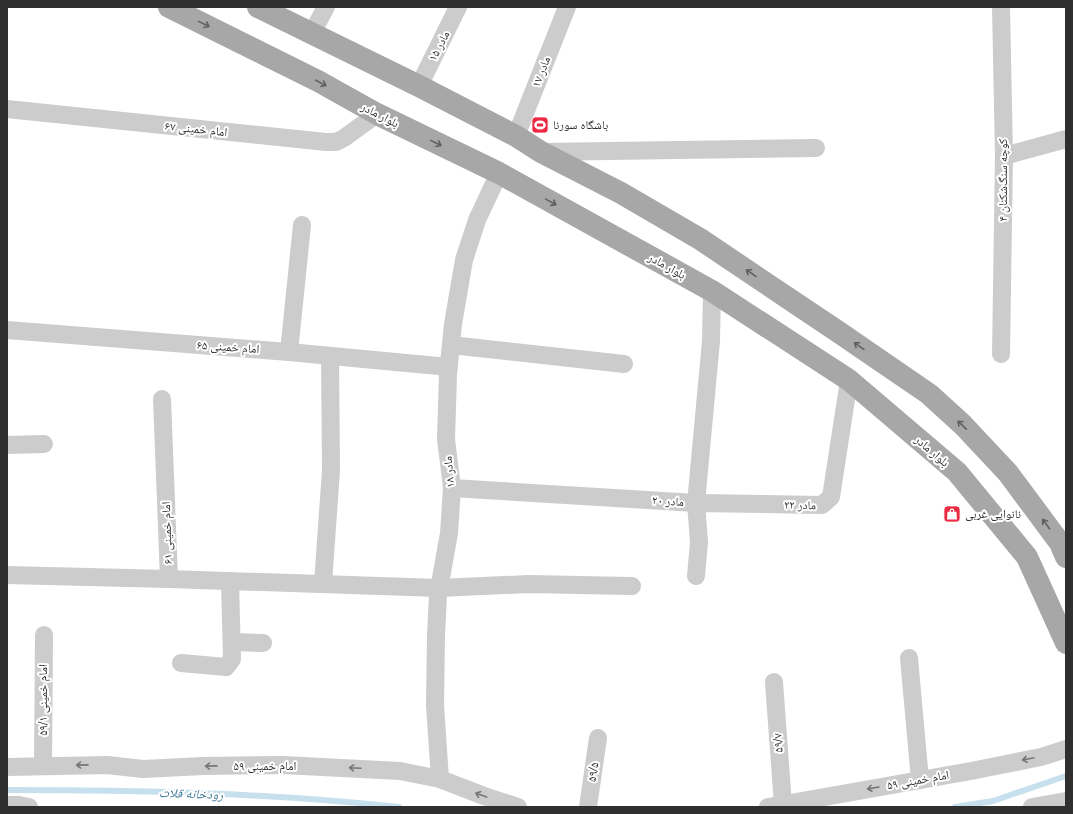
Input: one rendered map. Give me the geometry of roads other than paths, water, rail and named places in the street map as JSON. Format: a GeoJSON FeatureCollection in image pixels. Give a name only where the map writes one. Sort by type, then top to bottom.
{"type":"FeatureCollection","features":[{"type":"Feature","properties":{"kind":"main road","name":"بلوار مادر"},"geometry":{"type":"LineString","coordinates":[[169,7],[318,81],[377,114],[499,173],[712,291],[849,380],[957,472],[1027,557],[1066,643]]}},
{"type":"Feature","properties":{"kind":"main road"},"geometry":{"type":"LineString","coordinates":[[258,7],[419,86],[516,136],[541,152],[621,192],[700,239],[840,333],[928,394],[963,425],[1008,473],[1060,543],[1066,557]]}},
{"type":"Feature","properties":{"kind":"street"},"geometry":{"type":"LineString","coordinates":[[312,33],[326,7]]}},
{"type":"Feature","properties":{"kind":"street","name":"مادر ۱۵"},"geometry":{"type":"LineString","coordinates":[[419,86],[458,7]]}},
{"type":"Feature","properties":{"kind":"street","name":"مادر ۱۷"},"geometry":{"type":"LineString","coordinates":[[516,136],[567,7]]}},
{"type":"Feature","properties":{"kind":"street","name":"کوچه سنگ‌شکنان ۴"},"geometry":{"type":"LineString","coordinates":[[1001,7],[1004,156],[1002,354]]}},
{"type":"Feature","properties":{"kind":"street","name":"امام خمینی ۶۷"},"geometry":{"type":"LineString","coordinates":[[7,109],[326,142],[336,142],[344,138],[377,114]]}},
{"type":"Feature","properties":{"kind":"street"},"geometry":{"type":"LineString","coordinates":[[1004,156],[1066,139]]}},
{"type":"Feature","properties":{"kind":"street"},"geometry":{"type":"LineString","coordinates":[[541,152],[816,148]]}},
{"type":"Feature","properties":{"kind":"street","name":"مادر ۱۸"},"geometry":{"type":"LineString","coordinates":[[440,779],[435,705],[436,636],[438,595],[449,533],[452,488],[446,439],[449,367],[453,324],[464,260],[477,220],[499,173]]}},
{"type":"Feature","properties":{"kind":"street"},"geometry":{"type":"LineString","coordinates":[[289,352],[302,225]]}},
{"type":"Feature","properties":{"kind":"street","name":"مادر ۲۰"},"geometry":{"type":"LineString","coordinates":[[452,488],[696,503],[711,341],[712,291]]}},
{"type":"Feature","properties":{"kind":"street","name":"امام خمینی ۶۵"},"geometry":{"type":"LineString","coordinates":[[7,330],[289,352],[449,367]]}},
{"type":"Feature","properties":{"kind":"street"},"geometry":{"type":"LineString","coordinates":[[451,345],[624,364]]}},
{"type":"Feature","properties":{"kind":"street"},"geometry":{"type":"LineString","coordinates":[[323,584],[331,470],[330,356]]}},
{"type":"Feature","properties":{"kind":"street","name":"مادر ۲۲"},"geometry":{"type":"LineString","coordinates":[[696,503],[822,505],[831,497],[849,380]]}},
{"type":"Feature","properties":{"kind":"street","name":"امام خمینی ۶۱"},"geometry":{"type":"LineString","coordinates":[[7,575],[169,579],[162,398]]}},
{"type":"Feature","properties":{"kind":"street"},"geometry":{"type":"LineString","coordinates":[[7,444],[44,444]]}},
{"type":"Feature","properties":{"kind":"street"},"geometry":{"type":"LineString","coordinates":[[696,503],[699,542],[696,576]]}},
{"type":"Feature","properties":{"kind":"street"},"geometry":{"type":"LineString","coordinates":[[169,579],[439,588],[528,584],[632,586]]}},
{"type":"Feature","properties":{"kind":"street"},"geometry":{"type":"LineString","coordinates":[[182,663],[226,667],[232,659],[230,581]]}},
{"type":"Feature","properties":{"kind":"street","name":"امام خمینی ۵۹/۱"},"geometry":{"type":"LineString","coordinates":[[43,766],[44,635]]}},
{"type":"Feature","properties":{"kind":"street"},"geometry":{"type":"LineString","coordinates":[[232,642],[263,643]]}},
{"type":"Feature","properties":{"kind":"street"},"geometry":{"type":"LineString","coordinates":[[909,658],[920,780]]}},
{"type":"Feature","properties":{"kind":"street","name":"۵۹/۷"},"geometry":{"type":"LineString","coordinates":[[774,682],[775,806]]}},
{"type":"Feature","properties":{"kind":"street","name":"۵۹/۵"},"geometry":{"type":"LineString","coordinates":[[588,807],[598,738]]}},
{"type":"Feature","properties":{"kind":"street","name":"امام خمینی ۵۹"},"geometry":{"type":"LineString","coordinates":[[775,806],[1025,760],[1066,750]]}},
{"type":"Feature","properties":{"kind":"street","name":"امام خمینی ۵۹"},"geometry":{"type":"LineString","coordinates":[[7,767],[106,765],[143,769],[203,766],[283,765],[400,771],[440,779],[518,807]]}},
{"type":"Feature","properties":{"kind":"street"},"geometry":{"type":"LineString","coordinates":[[1040,806],[1066,801]]}},
{"type":"Feature","properties":{"kind":"street"},"geometry":{"type":"LineString","coordinates":[[7,805],[28,807]]}},
{"type":"Feature","properties":{"kind":"waterway","name":"رودخانه قلات"},"geometry":{"type":"LineString","coordinates":[[955,807],[993,801],[1066,776]]}},
{"type":"Feature","properties":{"kind":"waterway","name":"رودخانه قلات"},"geometry":{"type":"LineString","coordinates":[[7,790],[252,795],[399,807]]}},
{"type":"Feature","properties":{"kind":"place","name":"باشگاه سورنا"},"geometry":{"type":"Point","coordinates":[540,125]}},
{"type":"Feature","properties":{"kind":"place","name":"نانوایی غربی"},"geometry":{"type":"Point","coordinates":[952,514]}}]}
